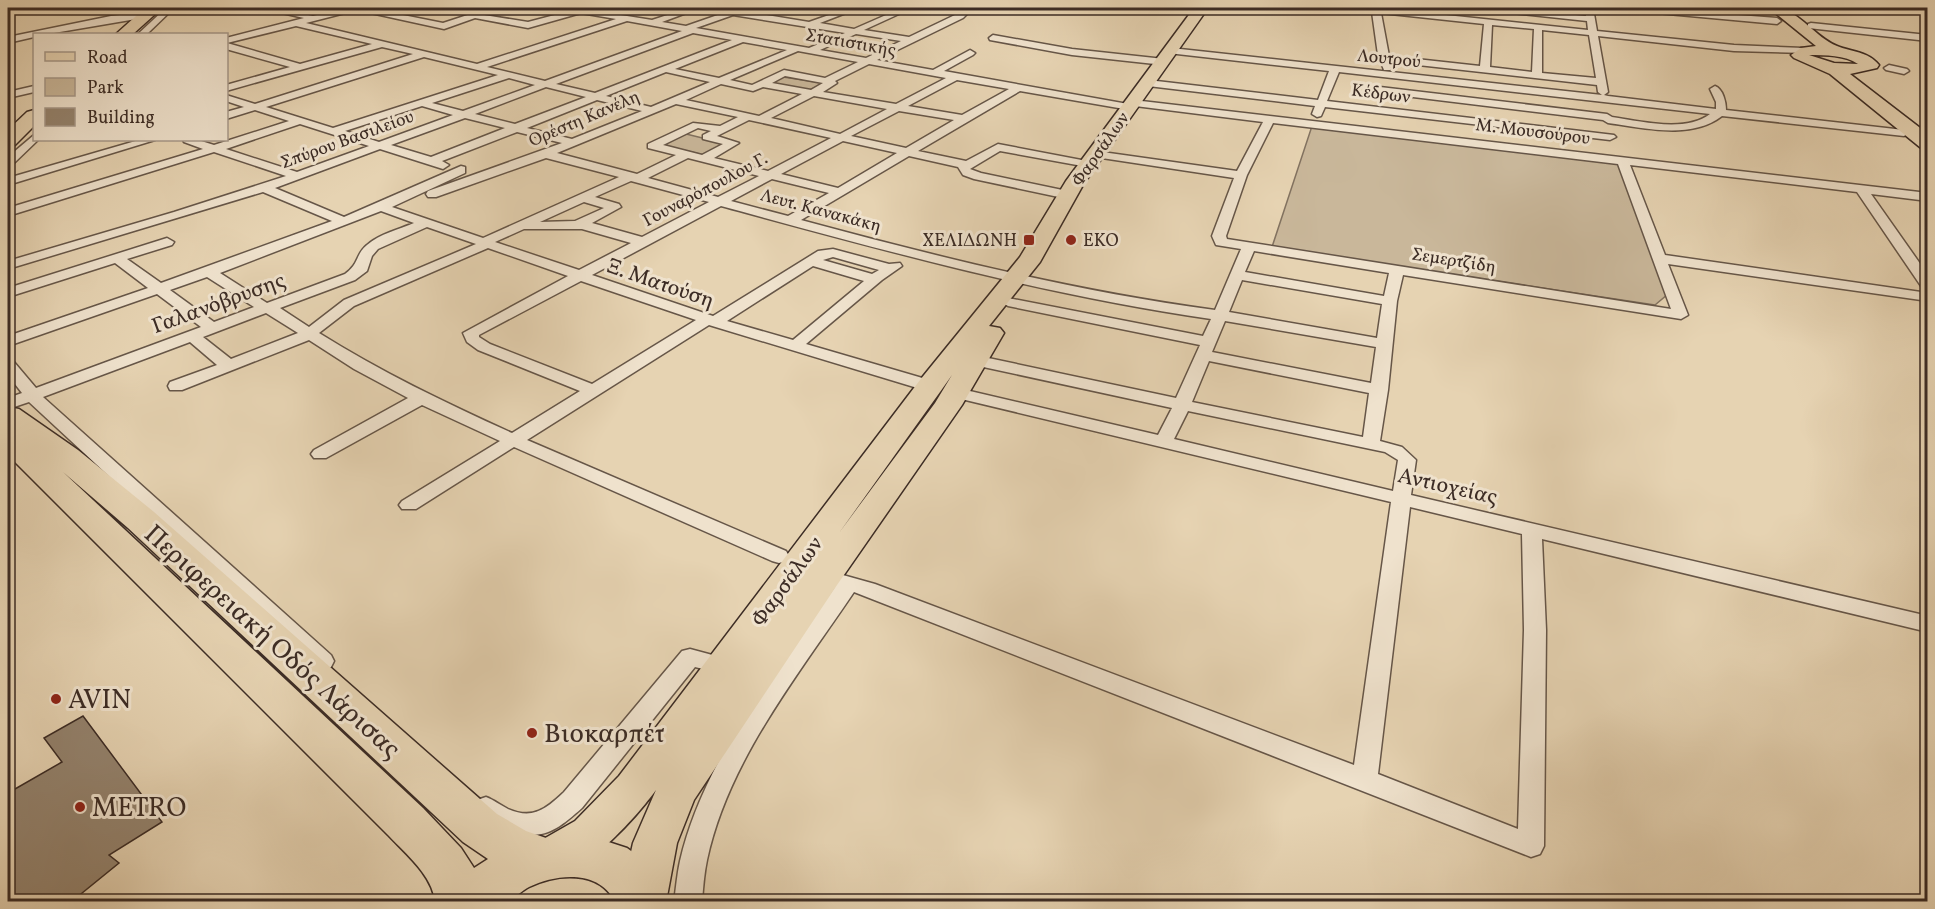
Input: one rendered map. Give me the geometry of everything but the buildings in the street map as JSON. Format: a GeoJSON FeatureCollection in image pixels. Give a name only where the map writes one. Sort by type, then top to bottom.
{"type":"FeatureCollection","features":[{"type":"Feature","properties":{"kind":"highway"},"geometry":{"type":"LineString","coordinates":[[125,33],[150,11]]}},
{"type":"Feature","properties":{"kind":"highway"},"geometry":{"type":"LineString","coordinates":[[8,141],[33,117]]}},
{"type":"Feature","properties":{"kind":"highway","name":"Περιφερειακή Οδός Λάρισας"},"geometry":{"type":"LineString","coordinates":[[15,413],[445,785],[495,840],[549,857]]}},
{"type":"Feature","properties":{"kind":"highway","name":"Περιφερειακή Οδός Λάρισας"},"geometry":{"type":"LineString","coordinates":[[15,413],[20,448],[386,802],[440,858],[456,883],[461,897],[460,902]]}},
{"type":"Feature","properties":{"kind":"highway"},"geometry":{"type":"LineString","coordinates":[[470,902],[501,876],[549,857],[584,856],[608,863],[627,877],[642,902]]}},
{"type":"Feature","properties":{"kind":"main road","name":"Φαρσάλων"},"geometry":{"type":"LineString","coordinates":[[549,857],[590,834],[621,803],[707,662],[943,389],[974,360],[1010,292],[1068,195],[1201,8]]}},
{"type":"Feature","properties":{"kind":"main road"},"geometry":{"type":"LineString","coordinates":[[1760,8],[1776,14],[1828,48],[1869,61],[1870,65],[1863,68],[1815,60]]}},
{"type":"Feature","properties":{"kind":"main road"},"geometry":{"type":"LineString","coordinates":[[1776,14],[1804,43],[1815,60],[1928,144]]}},
{"type":"Feature","properties":{"kind":"main road"},"geometry":{"type":"LineString","coordinates":[[1815,60],[1842,53]]}},
{"type":"Feature","properties":{"kind":"main road"},"geometry":{"type":"LineString","coordinates":[[1863,68],[1860,73],[1928,126]]}},
{"type":"Feature","properties":{"kind":"main road","name":"Φαρσάλων"},"geometry":{"type":"LineString","coordinates":[[642,902],[651,855],[668,808],[691,769],[837,580],[943,389],[994,303],[1010,292]]}},
{"type":"Feature","properties":{"kind":"street"},"geometry":{"type":"LineString","coordinates":[[42,33],[175,8]]}},
{"type":"Feature","properties":{"kind":"street"},"geometry":{"type":"LineString","coordinates":[[143,33],[175,8]]}},
{"type":"Feature","properties":{"kind":"street"},"geometry":{"type":"LineString","coordinates":[[264,8],[313,18]]}},
{"type":"Feature","properties":{"kind":"street"},"geometry":{"type":"LineString","coordinates":[[228,40],[354,8]]}},
{"type":"Feature","properties":{"kind":"street"},"geometry":{"type":"LineString","coordinates":[[359,8],[444,26],[495,8]]}},
{"type":"Feature","properties":{"kind":"street"},"geometry":{"type":"LineString","coordinates":[[654,23],[696,8]]}},
{"type":"Feature","properties":{"kind":"street","name":"Σπύρου Βασιλείου"},"geometry":{"type":"LineString","coordinates":[[8,265],[264,188],[545,85],[744,8]]}},
{"type":"Feature","properties":{"kind":"street"},"geometry":{"type":"LineString","coordinates":[[841,8],[856,9]]}},
{"type":"Feature","properties":{"kind":"street"},"geometry":{"type":"LineString","coordinates":[[810,51],[908,8]]}},
{"type":"Feature","properties":{"kind":"street"},"geometry":{"type":"LineString","coordinates":[[826,81],[962,15],[969,8]]}},
{"type":"Feature","properties":{"kind":"street"},"geometry":{"type":"LineString","coordinates":[[1358,8],[1734,48],[1815,60]]}},
{"type":"Feature","properties":{"kind":"street"},"geometry":{"type":"LineString","coordinates":[[1485,8],[1591,19]]}},
{"type":"Feature","properties":{"kind":"street"},"geometry":{"type":"LineString","coordinates":[[1588,8],[1611,137],[1618,160],[1658,258],[1928,297]]}},
{"type":"Feature","properties":{"kind":"street"},"geometry":{"type":"LineString","coordinates":[[1624,8],[1776,14]]}},
{"type":"Feature","properties":{"kind":"street"},"geometry":{"type":"LineString","coordinates":[[471,15],[528,25],[574,9]]}},
{"type":"Feature","properties":{"kind":"street","name":"Στατιστικής"},"geometry":{"type":"LineString","coordinates":[[574,9],[615,16],[629,14],[654,23],[796,49],[1017,88],[1132,105]]}},
{"type":"Feature","properties":{"kind":"street"},"geometry":{"type":"LineString","coordinates":[[764,43],[808,24],[856,9]]}},
{"type":"Feature","properties":{"kind":"street"},"geometry":{"type":"LineString","coordinates":[[1368,130],[1384,74],[1386,58],[1383,55],[1379,17],[1375,9]]}},
{"type":"Feature","properties":{"kind":"street"},"geometry":{"type":"LineString","coordinates":[[770,18],[790,11]]}},
{"type":"Feature","properties":{"kind":"street"},"geometry":{"type":"LineString","coordinates":[[731,12],[909,40]]}},
{"type":"Feature","properties":{"kind":"street"},"geometry":{"type":"LineString","coordinates":[[871,13],[890,16]]}},
{"type":"Feature","properties":{"kind":"street"},"geometry":{"type":"LineString","coordinates":[[475,68],[629,14]]}},
{"type":"Feature","properties":{"kind":"street"},"geometry":{"type":"LineString","coordinates":[[1485,69],[1488,22]]}},
{"type":"Feature","properties":{"kind":"street"},"geometry":{"type":"LineString","coordinates":[[296,23],[651,110]]}},
{"type":"Feature","properties":{"kind":"street"},"geometry":{"type":"LineString","coordinates":[[1811,26],[1928,38]]}},
{"type":"Feature","properties":{"kind":"street"},"geometry":{"type":"LineString","coordinates":[[1537,75],[1538,27]]}},
{"type":"Feature","properties":{"kind":"street"},"geometry":{"type":"LineString","coordinates":[[8,40],[33,35]]}},
{"type":"Feature","properties":{"kind":"street","name":"Λουτρού"},"geometry":{"type":"LineString","coordinates":[[993,38],[1072,52],[1167,56],[1335,69],[1904,133]]}},
{"type":"Feature","properties":{"kind":"street"},"geometry":{"type":"LineString","coordinates":[[432,161],[742,39]]}},
{"type":"Feature","properties":{"kind":"street"},"geometry":{"type":"LineString","coordinates":[[228,87],[381,44]]}},
{"type":"Feature","properties":{"kind":"street"},"geometry":{"type":"LineString","coordinates":[[228,47],[343,80]]}},
{"type":"Feature","properties":{"kind":"street","name":"Ορέστη Κανέλη"},"geometry":{"type":"LineString","coordinates":[[8,341],[158,290],[381,207],[486,177],[796,49]]}},
{"type":"Feature","properties":{"kind":"street"},"geometry":{"type":"LineString","coordinates":[[934,73],[970,53]]}},
{"type":"Feature","properties":{"kind":"street"},"geometry":{"type":"LineString","coordinates":[[228,115],[423,55]]}},
{"type":"Feature","properties":{"kind":"street"},"geometry":{"type":"LineString","coordinates":[[1386,58],[1601,82]]}},
{"type":"Feature","properties":{"kind":"street"},"geometry":{"type":"LineString","coordinates":[[1888,68],[1904,71]]}},
{"type":"Feature","properties":{"kind":"street"},"geometry":{"type":"LineString","coordinates":[[663,69],[753,88],[784,73],[832,83],[801,99],[707,137],[733,143],[705,158]]}},
{"type":"Feature","properties":{"kind":"street"},"geometry":{"type":"LineString","coordinates":[[1314,124],[1335,69]]}},
{"type":"Feature","properties":{"kind":"street"},"geometry":{"type":"LineString","coordinates":[[334,131],[507,75]]}},
{"type":"Feature","properties":{"kind":"street","name":"Γουναρόπουλου Γ."},"geometry":{"type":"LineString","coordinates":[[591,390],[484,347],[472,339],[471,333],[723,202],[955,77]]}},
{"type":"Feature","properties":{"kind":"street","name":"Κέδρων"},"geometry":{"type":"LineString","coordinates":[[1149,83],[1611,137]]}},
{"type":"Feature","properties":{"kind":"street"},"geometry":{"type":"LineString","coordinates":[[762,84],[964,119]]}},
{"type":"Feature","properties":{"kind":"street"},"geometry":{"type":"LineString","coordinates":[[791,220],[1017,88]]}},
{"type":"Feature","properties":{"kind":"street"},"geometry":{"type":"LineString","coordinates":[[8,95],[33,89]]}},
{"type":"Feature","properties":{"kind":"street"},"geometry":{"type":"LineString","coordinates":[[1380,90],[1688,127],[1714,117],[1720,111],[1721,105],[1715,89]]}},
{"type":"Feature","properties":{"kind":"street"},"geometry":{"type":"LineString","coordinates":[[228,99],[486,177]]}},
{"type":"Feature","properties":{"kind":"street"},"geometry":{"type":"LineString","coordinates":[[801,99],[845,107],[858,100]]}},
{"type":"Feature","properties":{"kind":"street"},"geometry":{"type":"LineString","coordinates":[[674,100],[966,165]]}},
{"type":"Feature","properties":{"kind":"street"},"geometry":{"type":"LineString","coordinates":[[421,103],[573,143]]}},
{"type":"Feature","properties":{"kind":"street","name":"Μ. Μουσούρου"},"geometry":{"type":"LineString","coordinates":[[1132,105],[1368,130],[1928,197]]}},
{"type":"Feature","properties":{"kind":"street"},"geometry":{"type":"LineString","coordinates":[[1068,195],[978,176],[963,168],[998,147],[1241,175],[1270,119]]}},
{"type":"Feature","properties":{"kind":"street"},"geometry":{"type":"LineString","coordinates":[[8,212],[300,121]]}},
{"type":"Feature","properties":{"kind":"street"},"geometry":{"type":"LineString","coordinates":[[1492,145],[1493,123]]}},
{"type":"Feature","properties":{"kind":"street"},"geometry":{"type":"LineString","coordinates":[[722,130],[697,125],[652,146],[840,192]]}},
{"type":"Feature","properties":{"kind":"street"},"geometry":{"type":"LineString","coordinates":[[8,164],[33,139]]}},
{"type":"Feature","properties":{"kind":"street"},"geometry":{"type":"LineString","coordinates":[[8,182],[146,141]]}},
{"type":"Feature","properties":{"kind":"street"},"geometry":{"type":"LineString","coordinates":[[191,141],[297,176]]}},
{"type":"Feature","properties":{"kind":"street","name":"Λευτ. Κανακάκη"},"geometry":{"type":"LineString","coordinates":[[546,154],[909,253],[1010,292]]}},
{"type":"Feature","properties":{"kind":"street"},"geometry":{"type":"LineString","coordinates":[[176,386],[309,334],[340,308],[688,154]]}},
{"type":"Feature","properties":{"kind":"street","name":"Ορέστη Κανέλη"},"geometry":{"type":"LineString","coordinates":[[381,207],[461,170]]}},
{"type":"Feature","properties":{"kind":"street","name":"Σεμερτζίδη"},"geometry":{"type":"LineString","coordinates":[[1241,175],[1219,237],[1221,242],[1681,315],[1658,258]]}},
{"type":"Feature","properties":{"kind":"street"},"geometry":{"type":"LineString","coordinates":[[264,188],[342,221]]}},
{"type":"Feature","properties":{"kind":"street"},"geometry":{"type":"LineString","coordinates":[[1861,189],[1928,286]]}},
{"type":"Feature","properties":{"kind":"street"},"geometry":{"type":"LineString","coordinates":[[578,225],[615,207],[585,198]]}},
{"type":"Feature","properties":{"kind":"street","name":"Ξ. Ματούση"},"geometry":{"type":"LineString","coordinates":[[381,207],[711,321],[943,389]]}},
{"type":"Feature","properties":{"kind":"street"},"geometry":{"type":"LineString","coordinates":[[350,277],[362,268],[364,255],[374,246],[427,222]]}},
{"type":"Feature","properties":{"kind":"street"},"geometry":{"type":"LineString","coordinates":[[524,225],[533,227],[578,225],[643,242]]}},
{"type":"Feature","properties":{"kind":"street"},"geometry":{"type":"LineString","coordinates":[[8,292],[167,242]]}},
{"type":"Feature","properties":{"kind":"street"},"geometry":{"type":"LineString","coordinates":[[1164,441],[1182,405],[1249,247]]}},
{"type":"Feature","properties":{"kind":"street"},"geometry":{"type":"LineString","coordinates":[[409,505],[591,390],[823,254],[833,253],[891,269]]}},
{"type":"Feature","properties":{"kind":"street"},"geometry":{"type":"LineString","coordinates":[[795,346],[874,279],[891,269],[909,253]]}},
{"type":"Feature","properties":{"kind":"street"},"geometry":{"type":"LineString","coordinates":[[117,258],[213,328]]}},
{"type":"Feature","properties":{"kind":"street"},"geometry":{"type":"LineString","coordinates":[[810,261],[874,279]]}},
{"type":"Feature","properties":{"kind":"street"},"geometry":{"type":"LineString","coordinates":[[1371,444],[1380,390],[1390,300],[1397,270]]}},
{"type":"Feature","properties":{"kind":"street"},"geometry":{"type":"LineString","coordinates":[[208,272],[360,366],[421,398],[779,556]]}},
{"type":"Feature","properties":{"kind":"street"},"geometry":{"type":"LineString","coordinates":[[1236,275],[1390,300]]}},
{"type":"Feature","properties":{"kind":"street"},"geometry":{"type":"LineString","coordinates":[[350,277],[398,282]]}},
{"type":"Feature","properties":{"kind":"street","name":"Γαλανόβρυσης"},"geometry":{"type":"LineString","coordinates":[[8,404],[15,413],[192,336],[350,277]]}},
{"type":"Feature","properties":{"kind":"street"},"geometry":{"type":"LineString","coordinates":[[1010,292],[1138,304],[1219,315],[1385,344]]}},
{"type":"Feature","properties":{"kind":"street"},"geometry":{"type":"LineString","coordinates":[[1010,292],[1205,349],[1380,390]]}},
{"type":"Feature","properties":{"kind":"street"},"geometry":{"type":"LineString","coordinates":[[192,336],[229,366]]}},
{"type":"Feature","properties":{"kind":"street"},"geometry":{"type":"LineString","coordinates":[[974,360],[1371,444],[1396,450],[1407,460],[1387,596],[1365,780]]}},
{"type":"Feature","properties":{"kind":"street"},"geometry":{"type":"LineString","coordinates":[[8,365],[15,413]]}},
{"type":"Feature","properties":{"kind":"street","name":"Αντιοχείας"},"geometry":{"type":"LineString","coordinates":[[943,389],[1928,624]]}},
{"type":"Feature","properties":{"kind":"street"},"geometry":{"type":"LineString","coordinates":[[320,454],[421,398]]}},
{"type":"Feature","properties":{"kind":"street"},"geometry":{"type":"LineString","coordinates":[[688,902],[690,874],[696,847],[712,802],[837,580],[1365,780],[1531,846],[1534,630],[1532,530]]}},
{"type":"Feature","properties":{"kind":"street"},"geometry":{"type":"LineString","coordinates":[[445,785],[497,816],[530,826],[548,820],[573,800],[707,662]]}},
{"type":"Feature","properties":{"kind":"green space"},"geometry":{"type":"Polygon","coordinates":[[[783,77],[824,84],[809,90],[771,83],[783,77]]]}},
{"type":"Feature","properties":{"kind":"green space"},"geometry":{"type":"Polygon","coordinates":[[[1312,126],[1629,165],[1668,294],[1655,305],[1272,247],[1312,126]]]}},
{"type":"Feature","properties":{"kind":"green space"},"geometry":{"type":"Polygon","coordinates":[[[682,133],[727,144],[704,155],[658,144],[682,133]]]}},
{"type":"Feature","properties":{"kind":"place","name":"ΧΕΛΙΔΩΝΗ"},"geometry":{"type":"Point","coordinates":[1029,240]}},
{"type":"Feature","properties":{"kind":"place","name":"EKO"},"geometry":{"type":"Point","coordinates":[1071,240]}},
{"type":"Feature","properties":{"kind":"place","name":"AVIN"},"geometry":{"type":"Point","coordinates":[56,699]}},
{"type":"Feature","properties":{"kind":"place","name":"Βιοκαρπέτ"},"geometry":{"type":"Point","coordinates":[532,733]}},
{"type":"Feature","properties":{"kind":"place","name":"METRO"},"geometry":{"type":"Point","coordinates":[80,807]}}]}
